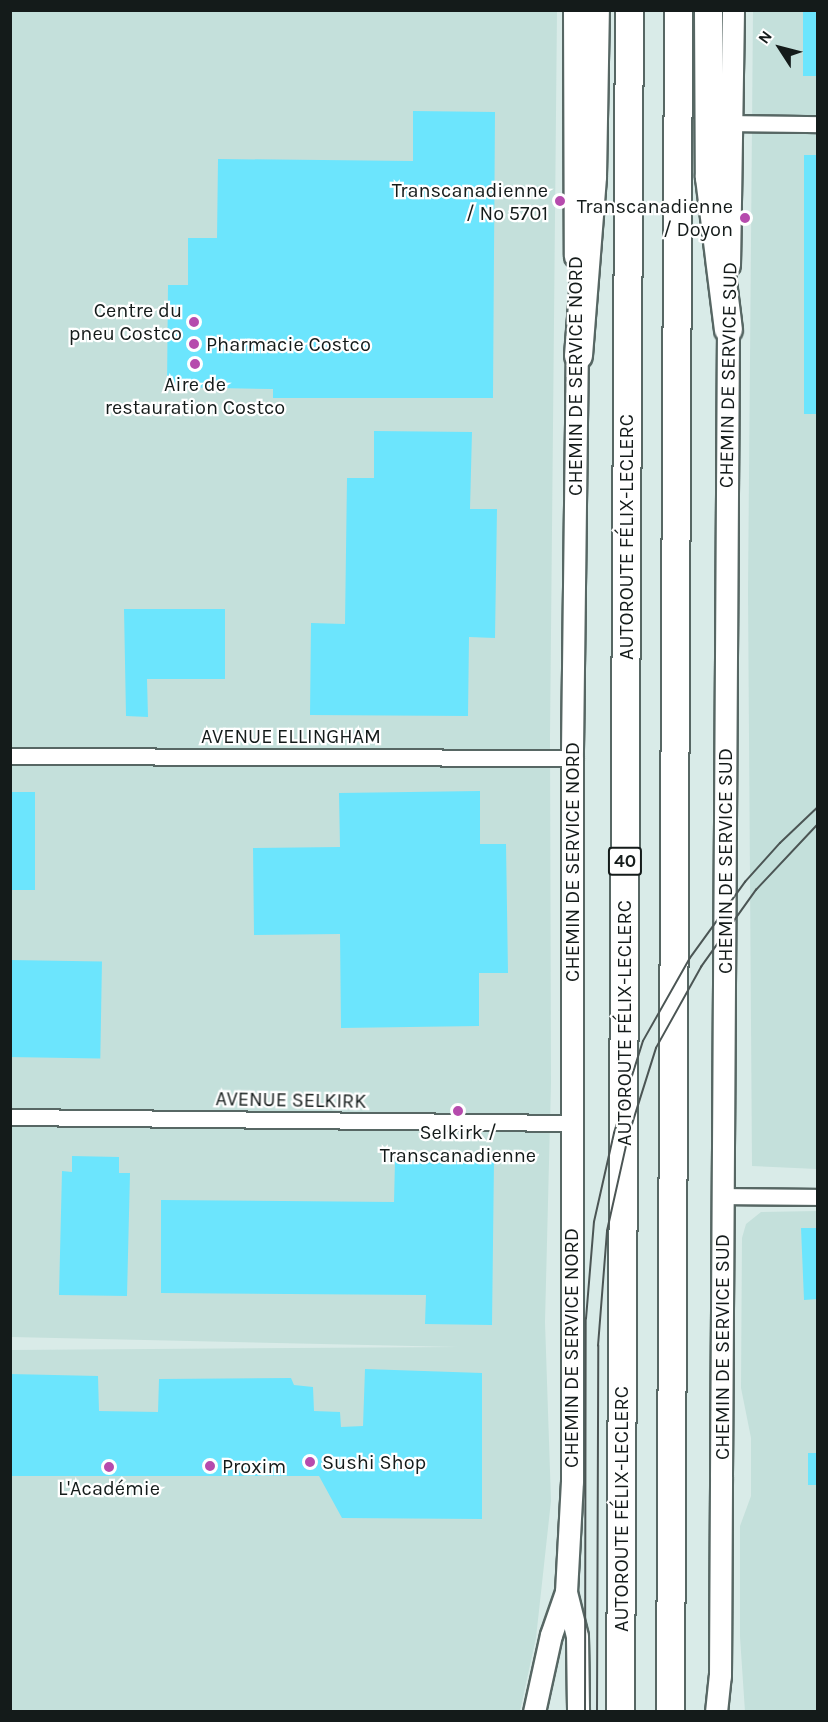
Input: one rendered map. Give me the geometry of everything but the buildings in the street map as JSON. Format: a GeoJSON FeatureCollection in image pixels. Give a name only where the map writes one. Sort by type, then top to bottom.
{"type":"FeatureCollection","features":[{"type":"Feature","properties":{"kind":"highway"},"geometry":{"type":"LineString","coordinates":[[578,355],[592,176],[595,10]]}},
{"type":"Feature","properties":{"kind":"highway","name":"AUTOROUTE FÉLIX-LECLERC"},"geometry":{"type":"LineString","coordinates":[[620,1712],[629,10]]}},
{"type":"Feature","properties":{"kind":"highway"},"geometry":{"type":"LineString","coordinates":[[670,1712],[678,10]]}},
{"type":"Feature","properties":{"kind":"highway"},"geometry":{"type":"LineString","coordinates":[[708,10],[709,177],[728,329]]}},
{"type":"Feature","properties":{"kind":"main road","name":"CHEMIN DE SERVICE NORD"},"geometry":{"type":"LineString","coordinates":[[574,10],[573,179],[578,355],[572,758],[572,1481],[566,1592],[576,1636],[578,1712]]}},
{"type":"Feature","properties":{"kind":"main road","name":"CHEMIN DE SERVICE SUD"},"geometry":{"type":"LineString","coordinates":[[716,1712],[720,1676],[728,329],[733,10]]}},
{"type":"Feature","properties":{"kind":"main road"},"geometry":{"type":"LineString","coordinates":[[534,1712],[551,1635],[566,1592]]}},
{"type":"Feature","properties":{"kind":"main road"},"geometry":{"type":"LineString","coordinates":[[720,1676],[728,1712]]}},
{"type":"Feature","properties":{"kind":"street"},"geometry":{"type":"LineString","coordinates":[[732,123],[818,124]]}},
{"type":"Feature","properties":{"kind":"street","name":"AVENUE ELLINGHAM"},"geometry":{"type":"LineString","coordinates":[[10,756],[572,758]]}},
{"type":"Feature","properties":{"kind":"street","name":"AVENUE SELKIRK"},"geometry":{"type":"LineString","coordinates":[[10,1116],[571,1123]]}},
{"type":"Feature","properties":{"kind":"street"},"geometry":{"type":"LineString","coordinates":[[723,1196],[818,1197]]}},
{"type":"Feature","properties":{"kind":"shaded area"},"geometry":{"type":"Polygon","coordinates":[[[11,11],[557,11],[550,737],[551,1083],[545,1322],[551,1501],[536,1638],[520,1711],[11,1711],[11,1350],[458,1347],[11,1337],[11,11]]]}},
{"type":"Feature","properties":{"kind":"shaded area"},"geometry":{"type":"Polygon","coordinates":[[[753,11],[817,11],[817,1169],[752,1166],[748,592],[753,11]]]}},
{"type":"Feature","properties":{"kind":"shaded area"},"geometry":{"type":"Polygon","coordinates":[[[817,1211],[817,1711],[745,1712],[740,1637],[740,1526],[751,1496],[751,1438],[741,1388],[742,1238],[746,1224],[761,1212],[817,1211]]]}},
{"type":"Feature","properties":{"kind":"tram line"},"geometry":{"type":"LineString","coordinates":[[585,1712],[586,1319],[594,1222],[614,1133],[643,1041],[690,958],[745,882],[780,843],[818,807]]}},
{"type":"Feature","properties":{"kind":"tram line"},"geometry":{"type":"LineString","coordinates":[[597,1712],[598,1346],[607,1231],[628,1137],[656,1048],[701,967],[756,890],[818,824]]}},
{"type":"Feature","properties":{"kind":"place","name":"Transcanadienne / No 5701"},"geometry":{"type":"Point","coordinates":[560,201]}},
{"type":"Feature","properties":{"kind":"place","name":"Transcanadienne / Doyon"},"geometry":{"type":"Point","coordinates":[745,218]}},
{"type":"Feature","properties":{"kind":"place","name":"Centre du pneu Costco"},"geometry":{"type":"Point","coordinates":[194,322]}},
{"type":"Feature","properties":{"kind":"place","name":"Pharmacie Costco"},"geometry":{"type":"Point","coordinates":[194,344]}},
{"type":"Feature","properties":{"kind":"place","name":"Aire de restauration Costco"},"geometry":{"type":"Point","coordinates":[195,364]}},
{"type":"Feature","properties":{"kind":"place","name":"Selkirk / Transcanadienne"},"geometry":{"type":"Point","coordinates":[458,1111]}},
{"type":"Feature","properties":{"kind":"place","name":"Sushi Shop"},"geometry":{"type":"Point","coordinates":[310,1462]}},
{"type":"Feature","properties":{"kind":"place","name":"Proxim"},"geometry":{"type":"Point","coordinates":[210,1466]}},
{"type":"Feature","properties":{"kind":"place","name":"L'Académie"},"geometry":{"type":"Point","coordinates":[109,1467]}}]}
